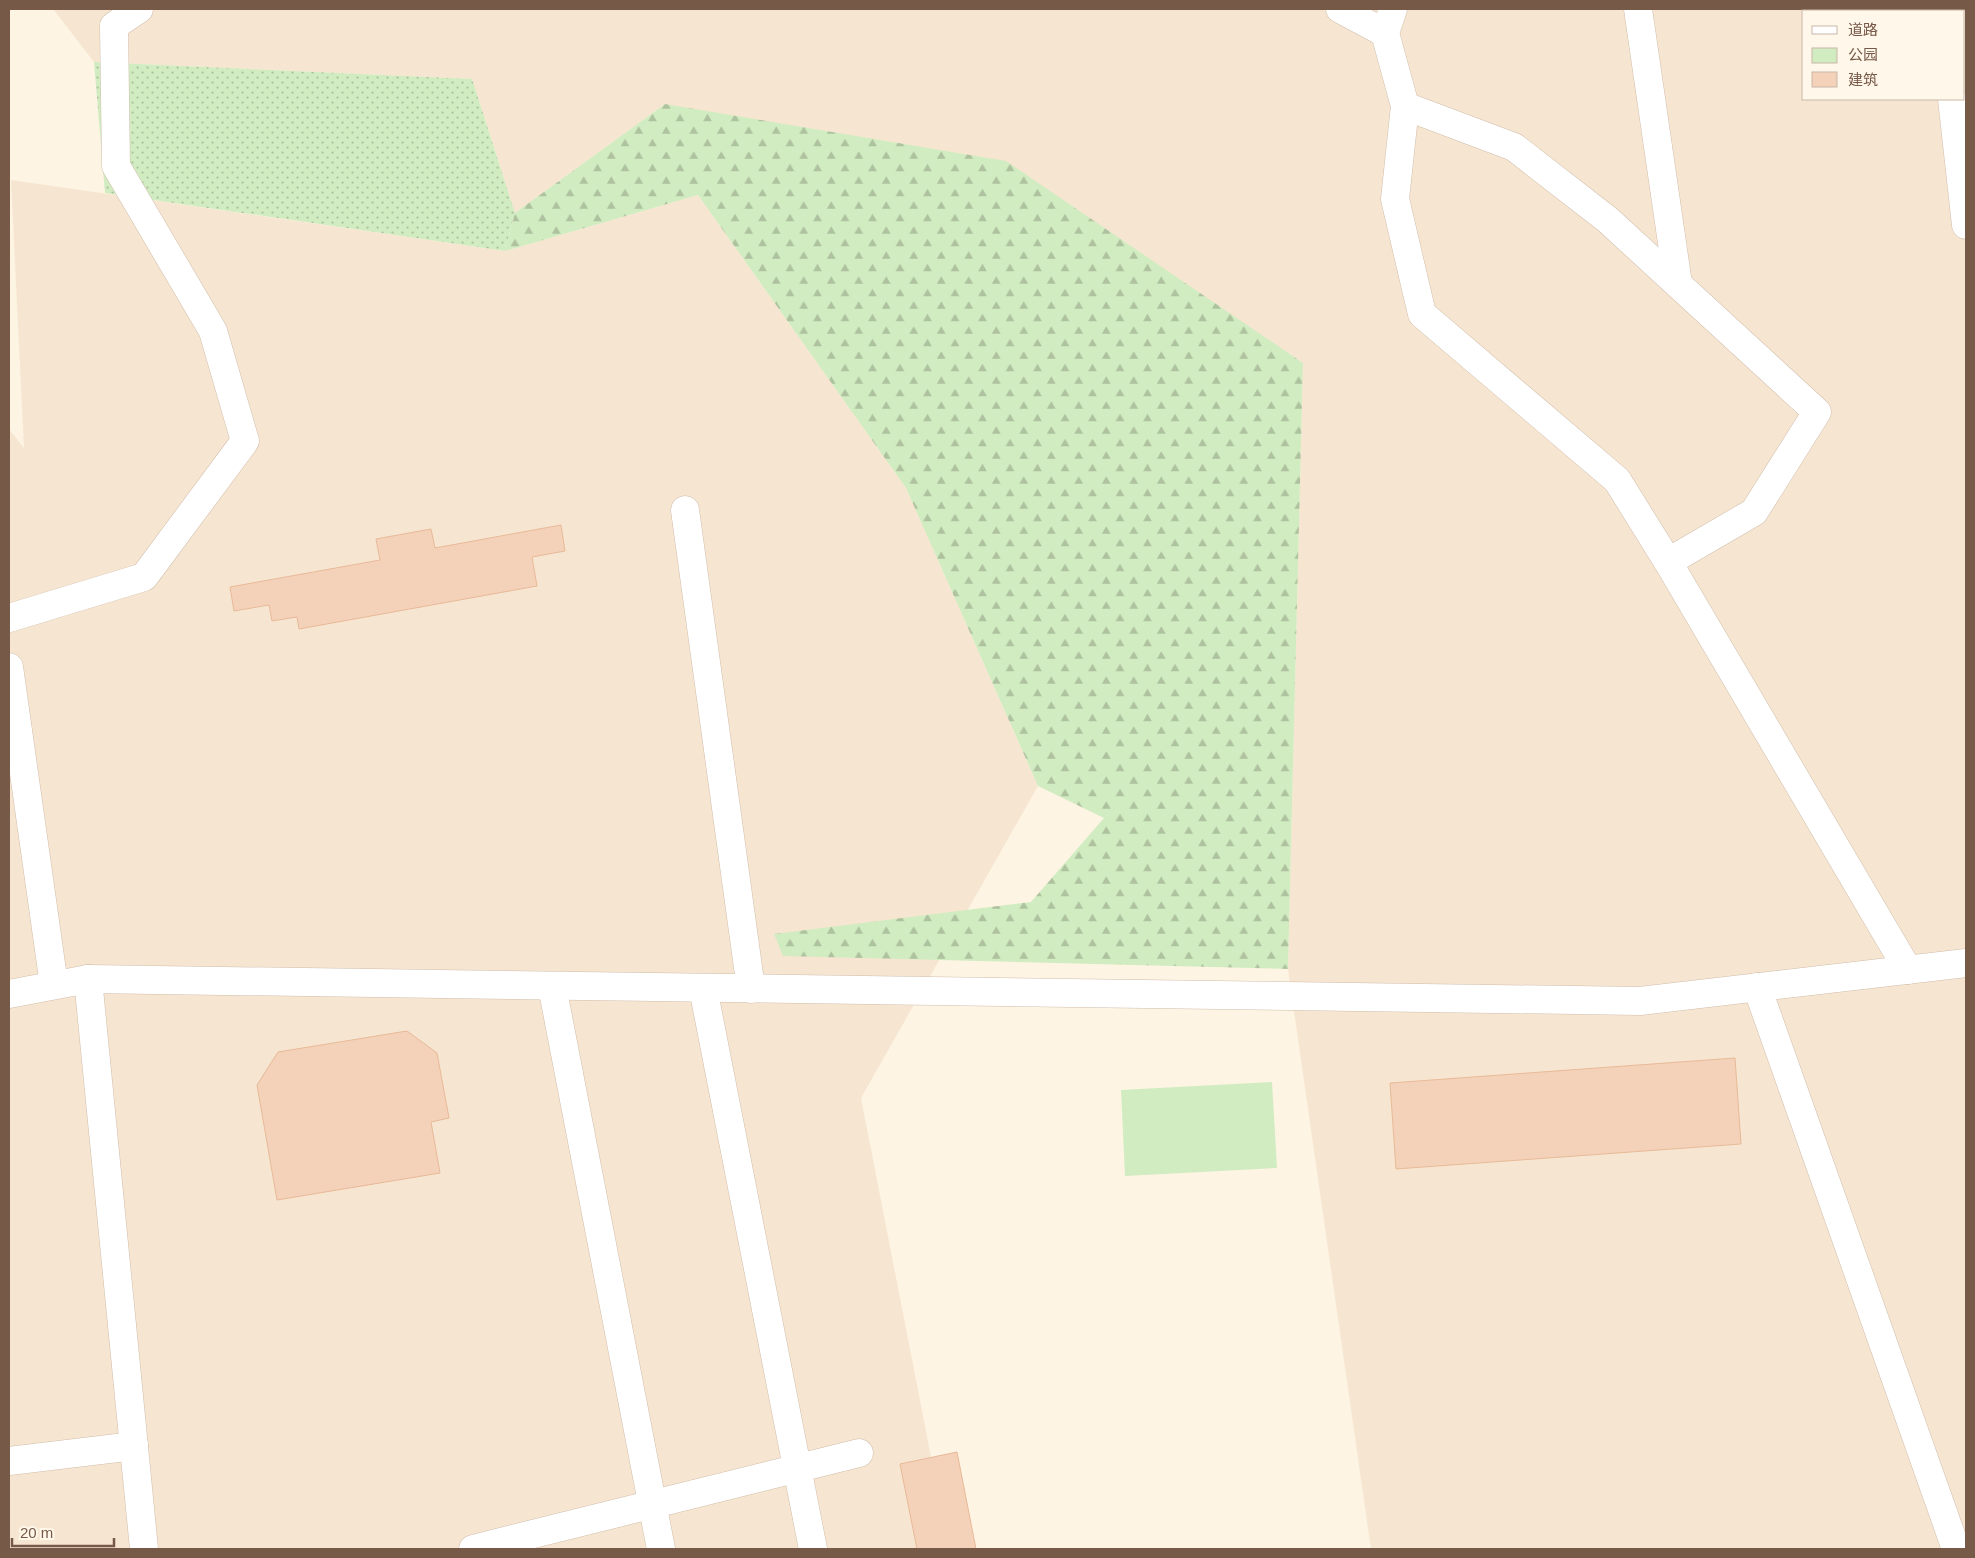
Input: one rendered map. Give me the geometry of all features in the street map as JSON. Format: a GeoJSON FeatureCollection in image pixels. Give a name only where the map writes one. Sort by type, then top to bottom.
{"type":"FeatureCollection","features":[{"type":"Feature","properties":{"kind":"street"},"geometry":{"type":"LineString","coordinates":[[9,618],[144,577],[245,441],[213,331],[116,166],[114,26],[139,9]]}},
{"type":"Feature","properties":{"kind":"street"},"geometry":{"type":"LineString","coordinates":[[1340,9],[1389,21],[1405,106],[1395,199],[1422,314],[1617,480],[1668,562],[1908,970]]}},
{"type":"Feature","properties":{"kind":"street"},"geometry":{"type":"LineString","coordinates":[[1638,9],[1678,284]]}},
{"type":"Feature","properties":{"kind":"street"},"geometry":{"type":"LineString","coordinates":[[1952,100],[1964,181],[1966,225]]}},
{"type":"Feature","properties":{"kind":"street"},"geometry":{"type":"LineString","coordinates":[[1405,106],[1514,147],[1608,220],[1816,412],[1754,512],[1668,562]]}},
{"type":"Feature","properties":{"kind":"street"},"geometry":{"type":"LineString","coordinates":[[684,510],[751,989]]}},
{"type":"Feature","properties":{"kind":"street"},"geometry":{"type":"LineString","coordinates":[[9,667],[54,986]]}},
{"type":"Feature","properties":{"kind":"street"},"geometry":{"type":"LineString","coordinates":[[9,994],[88,979],[1640,1001],[1966,964]]}},
{"type":"Feature","properties":{"kind":"street"},"geometry":{"type":"LineString","coordinates":[[88,979],[144,1549]]}},
{"type":"Feature","properties":{"kind":"street"},"geometry":{"type":"LineString","coordinates":[[552,986],[661,1549]]}},
{"type":"Feature","properties":{"kind":"street"},"geometry":{"type":"LineString","coordinates":[[703,988],[813,1549]]}},
{"type":"Feature","properties":{"kind":"street"},"geometry":{"type":"LineString","coordinates":[[1757,988],[1956,1549]]}},
{"type":"Feature","properties":{"kind":"street"},"geometry":{"type":"LineString","coordinates":[[9,1461],[134,1446]]}},
{"type":"Feature","properties":{"kind":"street"},"geometry":{"type":"LineString","coordinates":[[473,1549],[858,1454]]}},
{"type":"Feature","properties":{"kind":"shaded area"},"geometry":{"type":"Polygon","coordinates":[[[53,9],[1966,9],[1966,1549],[1371,1549],[1288,969],[1303,363],[665,104],[515,213],[472,79],[94,62],[53,9]]]}},
{"type":"Feature","properties":{"kind":"shaded area"},"geometry":{"type":"Polygon","coordinates":[[[11,180],[505,251],[698,195],[906,488],[1038,786],[861,1098],[949,1549],[9,1549],[9,429],[24,448],[11,180]]]}},
{"type":"Feature","properties":{"kind":"green space"},"geometry":{"type":"Polygon","coordinates":[[[94,62],[472,79],[515,213],[505,251],[105,193],[94,62]]]}},
{"type":"Feature","properties":{"kind":"green space"},"geometry":{"type":"Polygon","coordinates":[[[665,104],[1006,161],[1303,363],[1288,969],[783,956],[774,934],[1031,902],[1104,818],[1038,786],[906,488],[698,195],[505,251],[515,213],[665,104]]]}},
{"type":"Feature","properties":{"kind":"green space"},"geometry":{"type":"Polygon","coordinates":[[[1272,1082],[1277,1168],[1125,1176],[1121,1090],[1272,1082]]]}},
{"type":"Feature","properties":{"kind":"building"},"geometry":{"type":"Polygon","coordinates":[[[561,525],[565,551],[532,557],[537,586],[299,629],[297,617],[272,621],[269,605],[234,611],[230,587],[380,560],[376,539],[431,529],[435,548],[561,525]]]}},
{"type":"Feature","properties":{"kind":"building"},"geometry":{"type":"Polygon","coordinates":[[[407,1031],[437,1053],[449,1118],[431,1122],[440,1173],[277,1200],[257,1085],[278,1052],[407,1031]]]}},
{"type":"Feature","properties":{"kind":"building"},"geometry":{"type":"Polygon","coordinates":[[[1735,1058],[1741,1144],[1396,1169],[1390,1083],[1735,1058]]]}},
{"type":"Feature","properties":{"kind":"building"},"geometry":{"type":"Polygon","coordinates":[[[957,1452],[976,1549],[917,1549],[900,1464],[957,1452]]]}}]}
